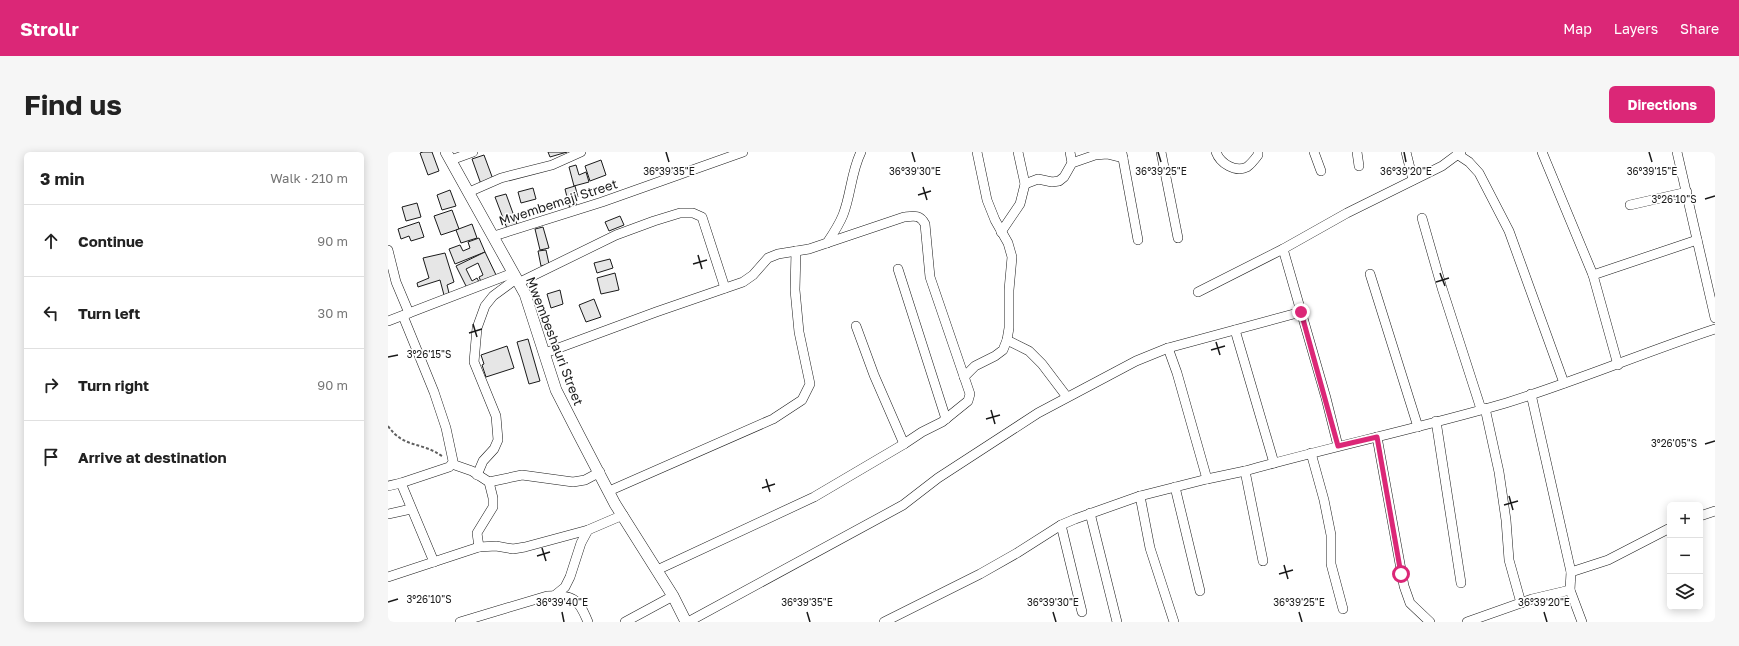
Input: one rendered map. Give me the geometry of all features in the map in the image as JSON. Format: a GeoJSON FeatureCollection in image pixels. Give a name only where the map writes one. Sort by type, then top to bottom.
{"type":"FeatureCollection","features":[{"type":"Feature","properties":{"kind":"street"},"geometry":{"type":"LineString","coordinates":[[449,156],[473,152]]}},
{"type":"Feature","properties":{"kind":"street"},"geometry":{"type":"LineString","coordinates":[[468,192],[495,180],[552,165],[581,152]]}},
{"type":"Feature","properties":{"kind":"street","name":"Mwembemaji Street"},"geometry":{"type":"LineString","coordinates":[[494,236],[609,200],[743,152]]}},
{"type":"Feature","properties":{"kind":"street"},"geometry":{"type":"LineString","coordinates":[[827,243],[837,229],[843,216],[852,175],[861,152]]}},
{"type":"Feature","properties":{"kind":"street"},"geometry":{"type":"LineString","coordinates":[[964,377],[975,366],[995,356],[1003,350],[1007,340],[1009,328],[1009,290],[1012,257],[1008,243],[1001,232],[987,200],[976,152]]}},
{"type":"Feature","properties":{"kind":"street"},"geometry":{"type":"LineString","coordinates":[[1001,232],[1020,204],[1026,184],[1018,152]]}},
{"type":"Feature","properties":{"kind":"street"},"geometry":{"type":"LineString","coordinates":[[1026,184],[1038,179],[1052,182],[1059,181],[1064,177],[1072,163],[1070,152]]}},
{"type":"Feature","properties":{"kind":"street"},"geometry":{"type":"LineString","coordinates":[[1161,152],[1178,238]]}},
{"type":"Feature","properties":{"kind":"street"},"geometry":{"type":"LineString","coordinates":[[1216,152],[1223,163],[1240,169],[1248,166],[1258,155],[1258,152]]}},
{"type":"Feature","properties":{"kind":"street"},"geometry":{"type":"LineString","coordinates":[[1314,152],[1321,171]]}},
{"type":"Feature","properties":{"kind":"street"},"geometry":{"type":"LineString","coordinates":[[1357,152],[1359,166]]}},
{"type":"Feature","properties":{"kind":"street"},"geometry":{"type":"LineString","coordinates":[[1406,152],[1413,180]]}},
{"type":"Feature","properties":{"kind":"street"},"geometry":{"type":"LineString","coordinates":[[1542,152],[1593,275],[1618,365]]}},
{"type":"Feature","properties":{"kind":"street"},"geometry":{"type":"LineString","coordinates":[[1678,152],[1715,318]]}},
{"type":"Feature","properties":{"kind":"street"},"geometry":{"type":"LineString","coordinates":[[1198,292],[1283,249],[1347,213],[1442,166],[1454,154],[1469,162],[1478,173],[1509,231],[1564,383]]}},
{"type":"Feature","properties":{"kind":"street"},"geometry":{"type":"LineString","coordinates":[[1072,163],[1095,155],[1123,155],[1138,240]]}},
{"type":"Feature","properties":{"kind":"street","name":"Mwembeshauri Street"},"geometry":{"type":"LineString","coordinates":[[449,156],[525,294],[556,390],[609,491],[674,596],[687,622]]}},
{"type":"Feature","properties":{"kind":"street"},"geometry":{"type":"LineString","coordinates":[[1630,204],[1686,192]]}},
{"type":"Feature","properties":{"kind":"street"},"geometry":{"type":"LineString","coordinates":[[388,321],[516,278],[616,235],[680,213],[693,213],[702,216],[725,288]]}},
{"type":"Feature","properties":{"kind":"street"},"geometry":{"type":"LineString","coordinates":[[545,353],[743,282],[753,276],[768,258],[778,254],[809,249],[904,217],[916,216],[922,218],[925,224],[930,277],[970,394],[969,399],[946,419],[814,497],[657,570]]}},
{"type":"Feature","properties":{"kind":"street"},"geometry":{"type":"LineString","coordinates":[[1422,218],[1442,288],[1483,409],[1499,472],[1506,520],[1509,560],[1521,603]]}},
{"type":"Feature","properties":{"kind":"street"},"geometry":{"type":"LineString","coordinates":[[1593,275],[1698,240]]}},
{"type":"Feature","properties":{"kind":"street"},"geometry":{"type":"LineString","coordinates":[[1283,249],[1338,446]]}},
{"type":"Feature","properties":{"kind":"street"},"geometry":{"type":"LineString","coordinates":[[388,250],[406,315],[446,428],[453,461],[450,465]]}},
{"type":"Feature","properties":{"kind":"street"},"geometry":{"type":"LineString","coordinates":[[609,491],[773,418],[802,400],[810,384],[799,332],[795,290],[796,251]]}},
{"type":"Feature","properties":{"kind":"street"},"geometry":{"type":"LineString","coordinates":[[898,269],[946,419]]}},
{"type":"Feature","properties":{"kind":"street"},"geometry":{"type":"LineString","coordinates":[[1370,274],[1418,427]]}},
{"type":"Feature","properties":{"kind":"street"},"geometry":{"type":"LineString","coordinates":[[477,475],[483,460],[494,449],[498,440],[496,416],[474,362],[477,328],[485,306],[493,296],[516,278]]}},
{"type":"Feature","properties":{"kind":"street"},"geometry":{"type":"LineString","coordinates":[[687,622],[903,505],[938,478],[1038,413],[1136,361],[1168,348],[1301,312]]}},
{"type":"Feature","properties":{"kind":"street"},"geometry":{"type":"LineString","coordinates":[[856,326],[874,375],[904,444]]}},
{"type":"Feature","properties":{"kind":"street"},"geometry":{"type":"LineString","coordinates":[[884,622],[932,599],[1000,563],[1061,525],[1090,513],[1140,496],[1245,471],[1483,409],[1618,365],[1660,347],[1715,329]]}},
{"type":"Feature","properties":{"kind":"street"},"geometry":{"type":"LineString","coordinates":[[1235,330],[1274,463]]}},
{"type":"Feature","properties":{"kind":"street"},"geometry":{"type":"LineString","coordinates":[[1007,340],[1029,351],[1042,364],[1067,397]]}},
{"type":"Feature","properties":{"kind":"street"},"geometry":{"type":"LineString","coordinates":[[1168,348],[1177,373],[1207,479]]}},
{"type":"Feature","properties":{"kind":"street"},"geometry":{"type":"LineString","coordinates":[[1531,394],[1571,572],[1570,590],[1582,622]]}},
{"type":"Feature","properties":{"kind":"street"},"geometry":{"type":"LineString","coordinates":[[1436,421],[1461,583]]}},
{"type":"Feature","properties":{"kind":"street"},"geometry":{"type":"LineString","coordinates":[[1377,437],[1404,586],[1410,603],[1430,622]]}},
{"type":"Feature","properties":{"kind":"street"},"geometry":{"type":"LineString","coordinates":[[1311,453],[1324,500],[1331,535],[1331,564],[1343,610]]}},
{"type":"Feature","properties":{"kind":"street"},"geometry":{"type":"LineString","coordinates":[[388,486],[401,483],[450,465],[472,471],[489,482],[522,475],[573,482],[585,480],[600,472]]}},
{"type":"Feature","properties":{"kind":"street"},"geometry":{"type":"LineString","coordinates":[[1245,471],[1263,561]]}},
{"type":"Feature","properties":{"kind":"street"},"geometry":{"type":"LineString","coordinates":[[479,547],[477,533],[493,507],[493,498],[489,482]]}},
{"type":"Feature","properties":{"kind":"street"},"geometry":{"type":"LineString","coordinates":[[401,483],[434,562]]}},
{"type":"Feature","properties":{"kind":"street"},"geometry":{"type":"LineString","coordinates":[[1175,487],[1200,591]]}},
{"type":"Feature","properties":{"kind":"street"},"geometry":{"type":"LineString","coordinates":[[1140,496],[1150,548],[1174,622]]}},
{"type":"Feature","properties":{"kind":"street"},"geometry":{"type":"LineString","coordinates":[[388,514],[411,509]]}},
{"type":"Feature","properties":{"kind":"street"},"geometry":{"type":"LineString","coordinates":[[1703,515],[1715,511]]}},
{"type":"Feature","properties":{"kind":"street"},"geometry":{"type":"LineString","coordinates":[[1090,513],[1117,622]]}},
{"type":"Feature","properties":{"kind":"street"},"geometry":{"type":"LineString","coordinates":[[388,577],[479,547],[496,546],[513,549],[588,530],[623,515]]}},
{"type":"Feature","properties":{"kind":"street"},"geometry":{"type":"LineString","coordinates":[[1061,525],[1082,612]]}},
{"type":"Feature","properties":{"kind":"street"},"geometry":{"type":"LineString","coordinates":[[554,596],[564,587],[570,577],[581,543],[588,530]]}},
{"type":"Feature","properties":{"kind":"street"},"geometry":{"type":"LineString","coordinates":[[1571,572],[1608,560],[1667,530]]}},
{"type":"Feature","properties":{"kind":"street"},"geometry":{"type":"LineString","coordinates":[[1467,622],[1521,603],[1570,590]]}},
{"type":"Feature","properties":{"kind":"street"},"geometry":{"type":"LineString","coordinates":[[460,622],[547,596],[574,598],[580,602],[588,622]]}},
{"type":"Feature","properties":{"kind":"street"},"geometry":{"type":"LineString","coordinates":[[625,622],[674,596]]}},
{"type":"Feature","properties":{"kind":"path"},"geometry":{"type":"LineString","coordinates":[[388,426],[395,436],[404,442],[434,450],[450,465]]}},
{"type":"Feature","properties":{"kind":"building"},"geometry":{"type":"Polygon","coordinates":[[[432,152],[439,171],[428,175],[420,153],[432,152]]]}},
{"type":"Feature","properties":{"kind":"building"},"geometry":{"type":"Polygon","coordinates":[[[548,152],[567,152],[550,157],[548,152]]]}},
{"type":"Feature","properties":{"kind":"building"},"geometry":{"type":"Polygon","coordinates":[[[484,155],[494,182],[482,187],[472,159],[484,155]]]}},
{"type":"Feature","properties":{"kind":"building"},"geometry":{"type":"Polygon","coordinates":[[[601,160],[606,175],[590,181],[585,166],[601,160]]]}},
{"type":"Feature","properties":{"kind":"building"},"geometry":{"type":"Polygon","coordinates":[[[576,165],[579,175],[586,172],[589,182],[574,186],[569,167],[576,165]]]}},
{"type":"Feature","properties":{"kind":"building"},"geometry":{"type":"Polygon","coordinates":[[[575,186],[578,197],[574,198],[577,207],[570,209],[565,189],[575,186]]]}},
{"type":"Feature","properties":{"kind":"building"},"geometry":{"type":"Polygon","coordinates":[[[533,188],[536,199],[521,203],[518,192],[533,188]]]}},
{"type":"Feature","properties":{"kind":"building"},"geometry":{"type":"Polygon","coordinates":[[[450,190],[456,206],[442,210],[437,195],[450,190]]]}},
{"type":"Feature","properties":{"kind":"building"},"geometry":{"type":"Polygon","coordinates":[[[506,194],[518,227],[508,231],[495,197],[506,194]]]}},
{"type":"Feature","properties":{"kind":"building"},"geometry":{"type":"Polygon","coordinates":[[[417,203],[421,217],[406,221],[402,207],[417,203]]]}},
{"type":"Feature","properties":{"kind":"building"},"geometry":{"type":"Polygon","coordinates":[[[452,210],[459,229],[441,235],[434,216],[452,210]]]}},
{"type":"Feature","properties":{"kind":"building"},"geometry":{"type":"Polygon","coordinates":[[[620,216],[624,225],[609,231],[605,222],[620,216]]]}},
{"type":"Feature","properties":{"kind":"building"},"geometry":{"type":"Polygon","coordinates":[[[419,222],[424,237],[411,241],[409,236],[401,239],[398,229],[419,222]]]}},
{"type":"Feature","properties":{"kind":"building"},"geometry":{"type":"Polygon","coordinates":[[[472,224],[477,238],[461,243],[456,230],[472,224]]]}},
{"type":"Feature","properties":{"kind":"building"},"geometry":{"type":"Polygon","coordinates":[[[543,227],[549,248],[540,250],[535,229],[543,227]]]}},
{"type":"Feature","properties":{"kind":"building"},"geometry":{"type":"Polygon","coordinates":[[[479,238],[485,252],[455,264],[449,249],[460,245],[463,251],[470,248],[468,242],[479,238]]]}},
{"type":"Feature","properties":{"kind":"building"},"geometry":{"type":"Polygon","coordinates":[[[546,250],[549,264],[541,266],[538,251],[546,250]]]}},
{"type":"Feature","properties":{"kind":"building"},"geometry":{"type":"Polygon","coordinates":[[[485,252],[497,277],[482,284],[479,277],[483,275],[478,263],[466,269],[472,281],[477,278],[481,286],[469,292],[456,266],[485,252]]]}},
{"type":"Feature","properties":{"kind":"building"},"geometry":{"type":"Polygon","coordinates":[[[445,253],[454,282],[447,285],[449,293],[444,295],[440,280],[418,287],[417,283],[429,278],[423,258],[445,253]]]}},
{"type":"Feature","properties":{"kind":"building"},"geometry":{"type":"Polygon","coordinates":[[[610,259],[613,268],[597,273],[594,263],[610,259]]]}},
{"type":"Feature","properties":{"kind":"building"},"geometry":{"type":"Polygon","coordinates":[[[615,273],[619,290],[601,294],[597,278],[615,273]]]}},
{"type":"Feature","properties":{"kind":"building"},"geometry":{"type":"Polygon","coordinates":[[[560,290],[563,304],[551,308],[547,294],[560,290]]]}},
{"type":"Feature","properties":{"kind":"building"},"geometry":{"type":"Polygon","coordinates":[[[594,299],[601,317],[586,322],[579,305],[594,299]]]}},
{"type":"Feature","properties":{"kind":"building"},"geometry":{"type":"Polygon","coordinates":[[[528,339],[540,381],[529,384],[517,342],[528,339]]]}},
{"type":"Feature","properties":{"kind":"building"},"geometry":{"type":"Polygon","coordinates":[[[507,346],[514,368],[486,377],[482,365],[484,364],[481,355],[507,346]]]}},
{"type":"Feature","properties":{"kind":"route"},"geometry":{"type":"LineString","coordinates":[[1301,312],[1326,398],[1338,446],[1377,437],[1401,574]]}}]}
